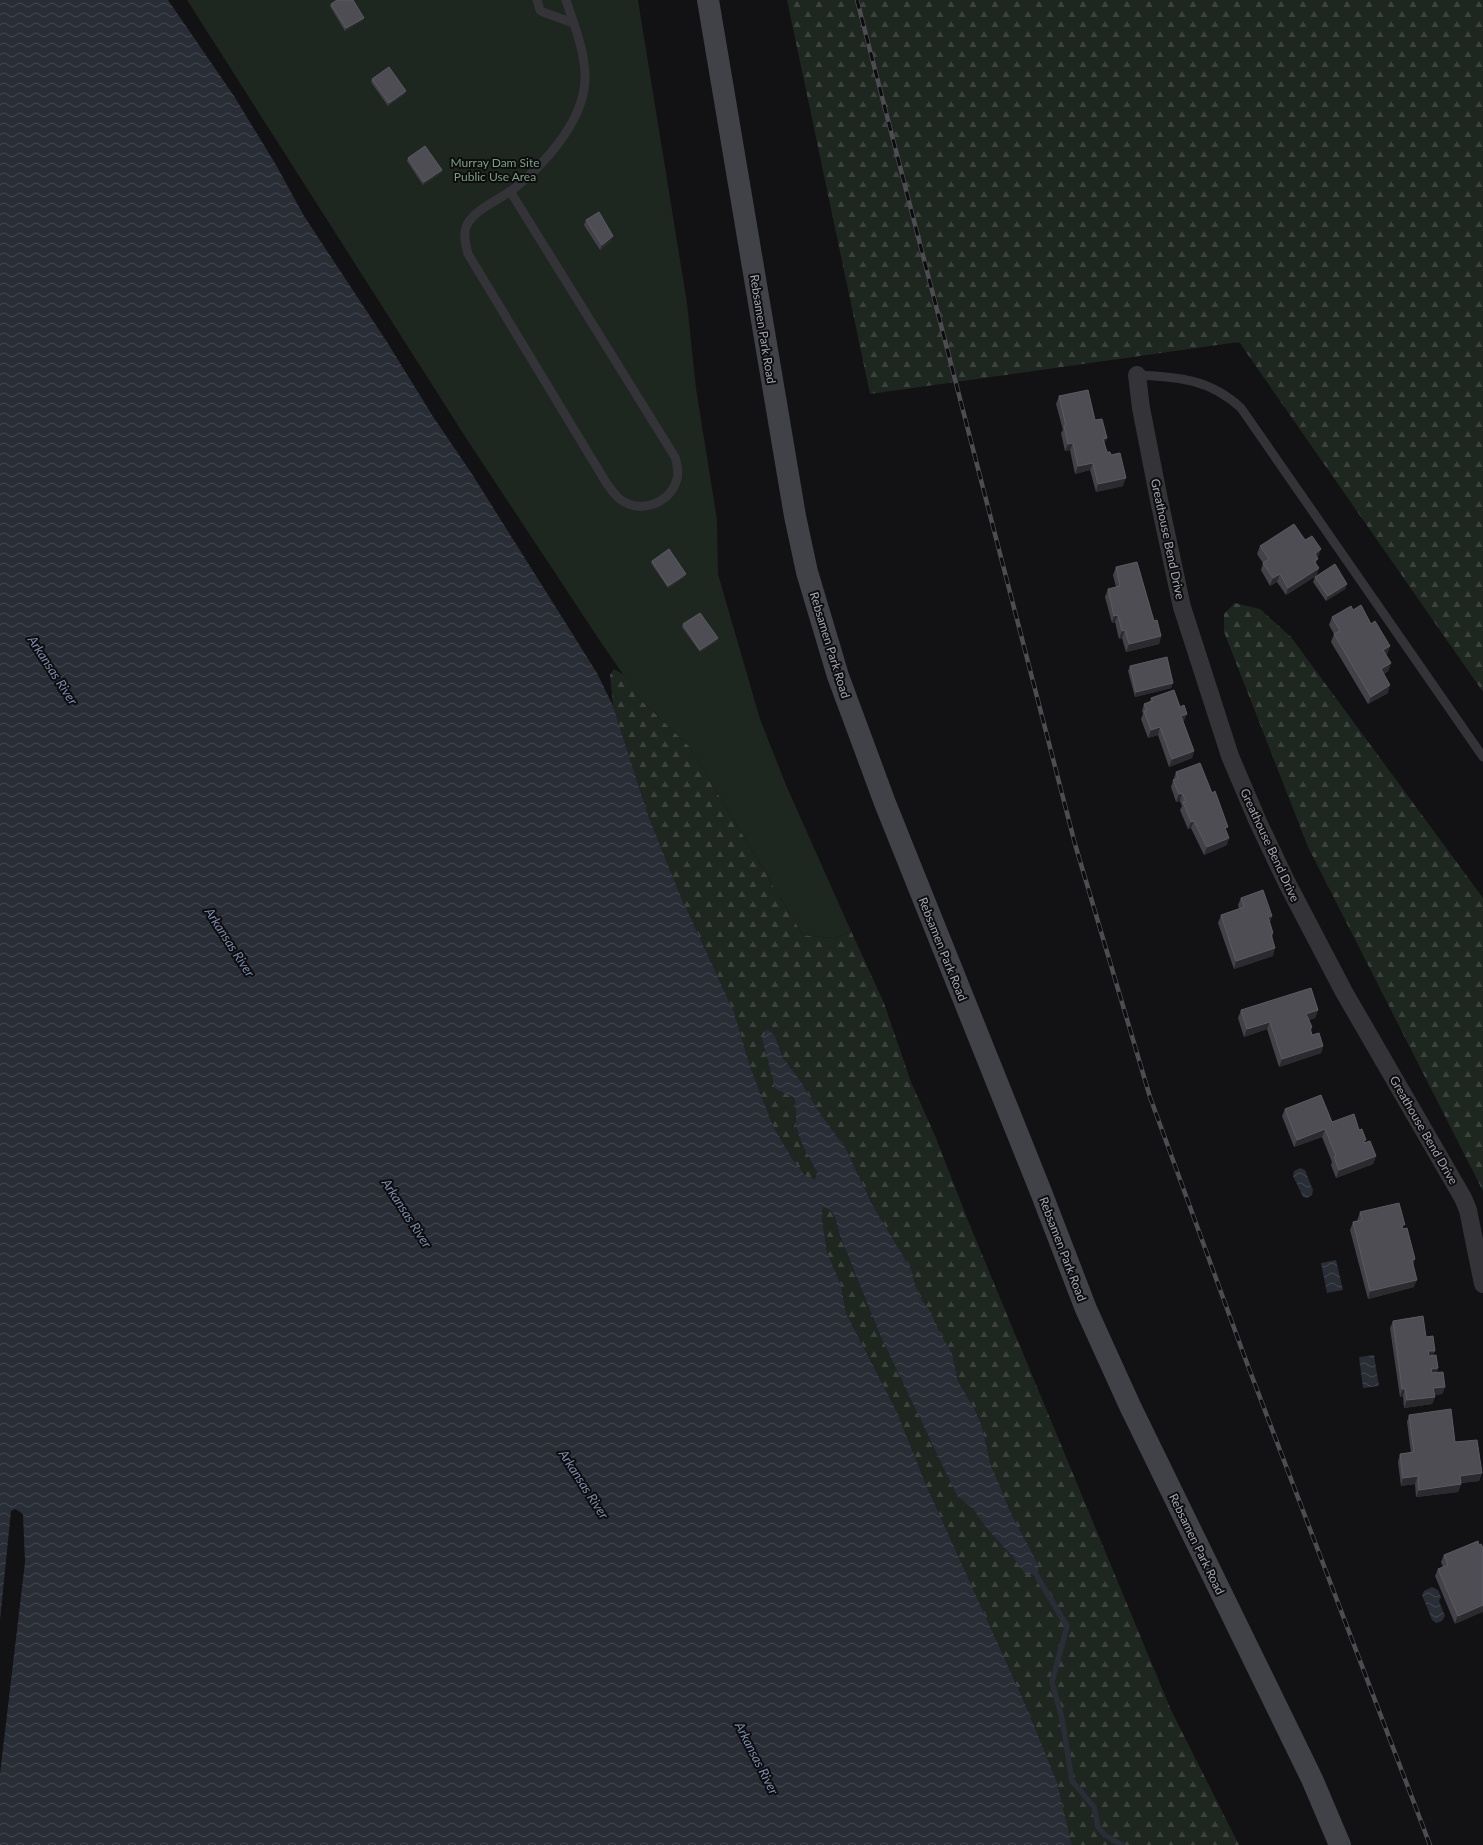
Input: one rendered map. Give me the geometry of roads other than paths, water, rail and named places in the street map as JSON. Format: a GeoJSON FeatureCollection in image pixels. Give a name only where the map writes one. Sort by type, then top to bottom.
{"type":"FeatureCollection","features":[{"type":"Feature","properties":{"kind":"street","name":"Rebsamen Park Road"},"geometry":{"type":"LineString","coordinates":[[708,0],[794,509],[807,572],[838,676],[885,803],[1038,1184],[1086,1309],[1130,1406],[1312,1779],[1340,1845]]}},
{"type":"Feature","properties":{"kind":"street","name":"Greathouse Bend Drive"},"geometry":{"type":"LineString","coordinates":[[1137,375],[1141,408],[1182,607],[1230,756],[1258,822],[1287,883],[1344,992],[1463,1198],[1468,1210],[1483,1284]]}},
{"type":"Feature","properties":{"kind":"lane"},"geometry":{"type":"LineString","coordinates":[[537,0],[540,10],[543,12],[574,23]]}},
{"type":"Feature","properties":{"kind":"lane"},"geometry":{"type":"LineString","coordinates":[[510,191],[675,457],[678,471],[674,486],[666,496],[654,504],[638,506],[626,502],[615,494],[606,484],[468,254],[465,236],[466,227],[471,220],[480,211],[510,191],[548,158],[567,129],[580,100],[585,80],[584,66],[574,23],[566,0]]}},
{"type":"Feature","properties":{"kind":"lane"},"geometry":{"type":"LineString","coordinates":[[1137,375],[1159,376],[1197,382],[1216,388],[1241,408],[1483,757]]}},
{"type":"Feature","properties":{"kind":"water","name":"Arkansas River"},"geometry":{"type":"Polygon","coordinates":[[[0,0],[168,0],[234,96],[276,165],[304,216],[387,342],[434,418],[472,474],[597,673],[613,706],[648,815],[681,897],[734,1012],[751,1069],[773,1126],[792,1158],[805,1176],[815,1179],[817,1172],[804,1148],[797,1129],[794,1098],[775,1089],[762,1039],[767,1029],[775,1036],[783,1058],[800,1080],[820,1113],[846,1149],[872,1204],[912,1271],[920,1297],[931,1312],[940,1333],[952,1353],[958,1381],[975,1410],[982,1426],[990,1462],[1010,1511],[1039,1566],[1038,1574],[1025,1574],[1012,1556],[988,1530],[972,1508],[957,1496],[880,1335],[840,1236],[835,1217],[830,1210],[823,1207],[822,1218],[827,1252],[841,1285],[846,1313],[897,1412],[927,1487],[1027,1708],[1057,1782],[1072,1845],[0,1845],[0,1774],[25,1562],[23,1514],[15,1509],[11,1511],[0,1620],[0,0]]]}},
{"type":"Feature","properties":{"kind":"water"},"geometry":{"type":"Polygon","coordinates":[[[1300,1168],[1305,1170],[1313,1190],[1312,1195],[1307,1198],[1303,1197],[1293,1176],[1294,1171],[1300,1168]]]}},
{"type":"Feature","properties":{"kind":"water"},"geometry":{"type":"Polygon","coordinates":[[[1336,1260],[1343,1290],[1327,1293],[1321,1263],[1336,1260]]]}},
{"type":"Feature","properties":{"kind":"water"},"geometry":{"type":"Polygon","coordinates":[[[1374,1355],[1379,1386],[1363,1388],[1359,1357],[1374,1355]]]}},
{"type":"Feature","properties":{"kind":"water"},"geometry":{"type":"Polygon","coordinates":[[[1432,1587],[1438,1590],[1441,1597],[1439,1601],[1445,1616],[1442,1621],[1436,1623],[1432,1620],[1422,1595],[1424,1591],[1432,1587]]]}},
{"type":"Feature","properties":{"kind":"waterway"},"geometry":{"type":"LineString","coordinates":[[1032,1568],[1067,1626],[1052,1682],[1062,1718],[1072,1781],[1094,1807],[1098,1827],[1105,1835],[1122,1845]]}},
{"type":"Feature","properties":{"kind":"railway"},"geometry":{"type":"LineString","coordinates":[[857,0],[1075,844],[1150,1097],[1245,1358],[1430,1845]]}},
{"type":"Feature","properties":{"kind":"park label","name":"Murray Dam Site Public Use Area"},"geometry":{"type":"Point","coordinates":[495,169]}}]}
